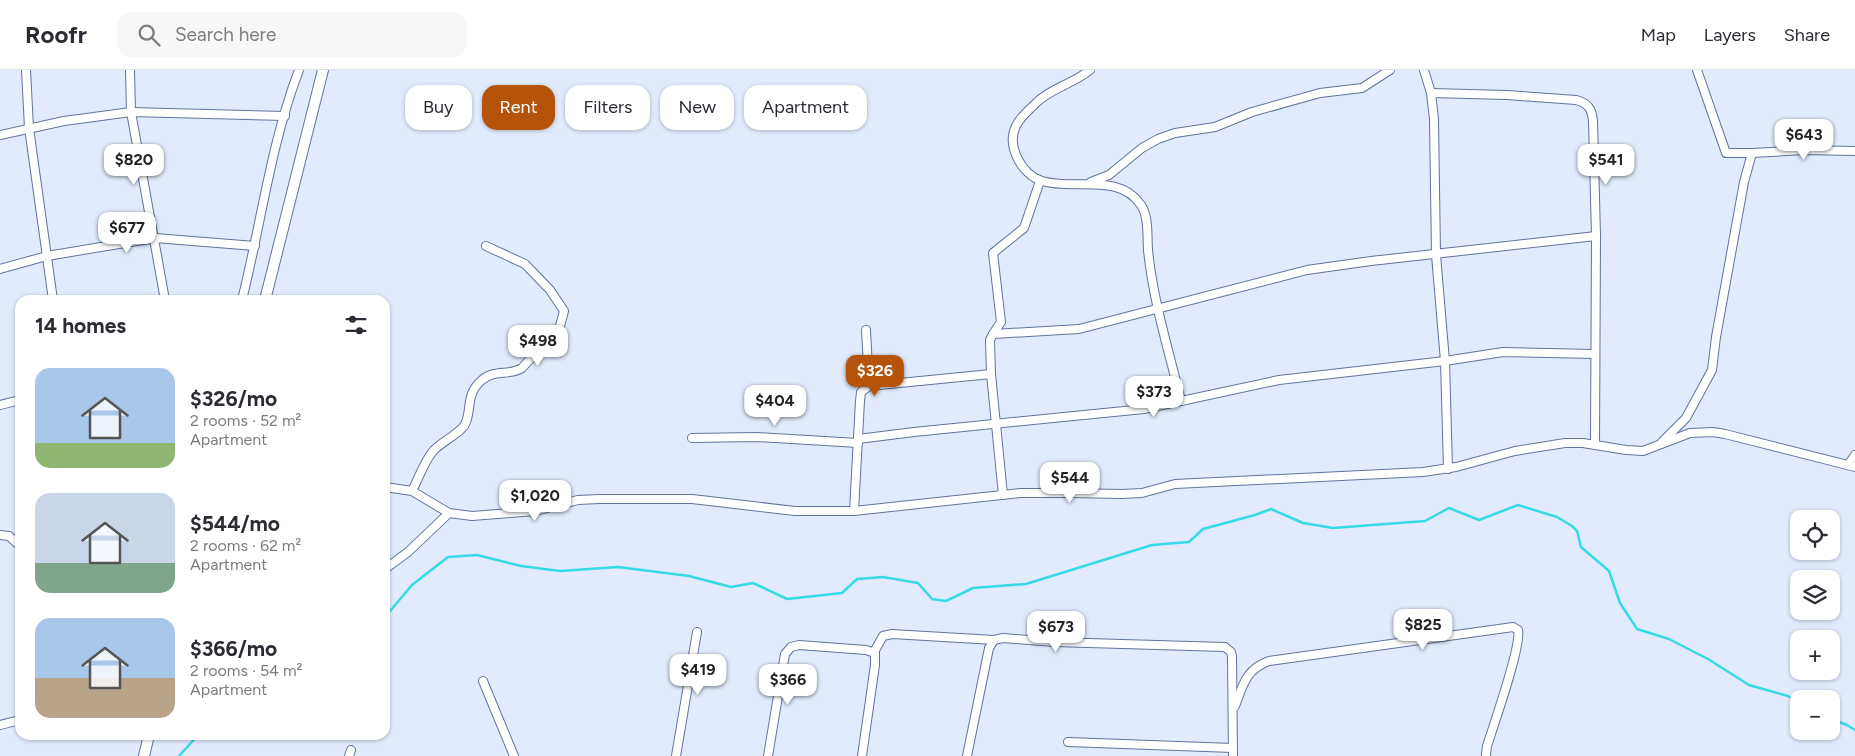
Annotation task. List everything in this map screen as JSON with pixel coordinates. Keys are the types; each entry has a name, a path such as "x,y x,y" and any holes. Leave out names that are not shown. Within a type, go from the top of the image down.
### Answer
{"street":[{"path":"26,70 29,128 52,295"},
{"path":"130,70 131,112 164,295"},
{"path":"243,295 276,148 299,70"},
{"path":"266,295 324,70"},
{"path":"1090,70 1084,75 1055,88 1037,101 1016,125 1013,144 1015,154 1023,166 1040,181 1066,185 1105,185 1121,189 1135,198 1142,206 1154,290 1181,401"},
{"path":"1082,185 1109,176 1142,148 1158,139 1175,133 1215,127 1252,112 1320,92 1362,88 1390,70"},
{"path":"1424,70 1431,92 1434,119 1436,255 1444,361 1448,469"},
{"path":"1697,70 1726,153 1804,150 1855,151"},
{"path":"1431,92 1576,100 1589,106 1593,121 1596,236 1595,445"},
{"path":"0,135 29,128 131,112 285,116"},
{"path":"1660,444 1686,418 1698,399 1712,370 1716,337 1741,199 1752,153"},
{"path":"1003,495 991,374 990,340 1001,322 992,253 1024,228 1040,181"},
{"path":"994,334 1079,329 1307,270 1596,236"},
{"path":"0,269 46,256 155,238 255,246"},
{"path":"412,491 432,452 464,425 469,400 475,387 491,374 517,371 522,368 552,336 563,320 564,311 550,290 525,264 486,246"},
{"path":"866,330 869,386"},
{"path":"692,438 756,437 858,442 914,432 1144,409 1257,384 1303,376 1444,361 1503,352 1595,354"},
{"path":"854,511 862,392 869,386 991,374"},
{"path":"0,405 15,401"},
{"path":"390,488 412,491 449,512 472,516 536,511 578,500 599,499 692,499 795,511 854,511 1003,495 1038,493 1122,494 1155,490 1175,484 1422,472 1448,469 1515,451 1564,444 1643,450 1682,435 1713,432 1852,466 1855,455"},
{"path":"390,566 408,552 449,512"},
{"path":"0,535 9,536 15,541"},
{"path":"1233,710 1248,675 1259,665 1269,661 1513,627 1518,630 1518,640 1486,755"},
{"path":"676,756 697,632"},
{"path":"862,756 876,665 874,652 882,636 892,634 1181,647 1222,646 1228,649 1232,656 1234,752 1068,742"},
{"path":"968,756 988,648 994,640"},
{"path":"768,756 787,650 799,645 874,652"},
{"path":"483,681 514,756"},
{"path":"0,725 15,721"},
{"path":"144,756 148,740"}],"waterway":[{"path":"390,611 412,585 448,557 477,555 521,566 560,571 618,567 689,576 731,587 753,583 787,599 842,593 857,579 883,577 918,583 932,599 946,601 973,588 1026,584 1152,545 1189,542 1203,529 1271,509 1303,523 1333,528 1425,521 1449,508 1479,520 1518,505 1557,517 1577,531 1581,547 1609,571 1620,603 1637,629 1669,639 1708,659 1749,685 1790,697"},
{"path":"1840,722 1855,730"},
{"path":"179,756 193,740"}]}
